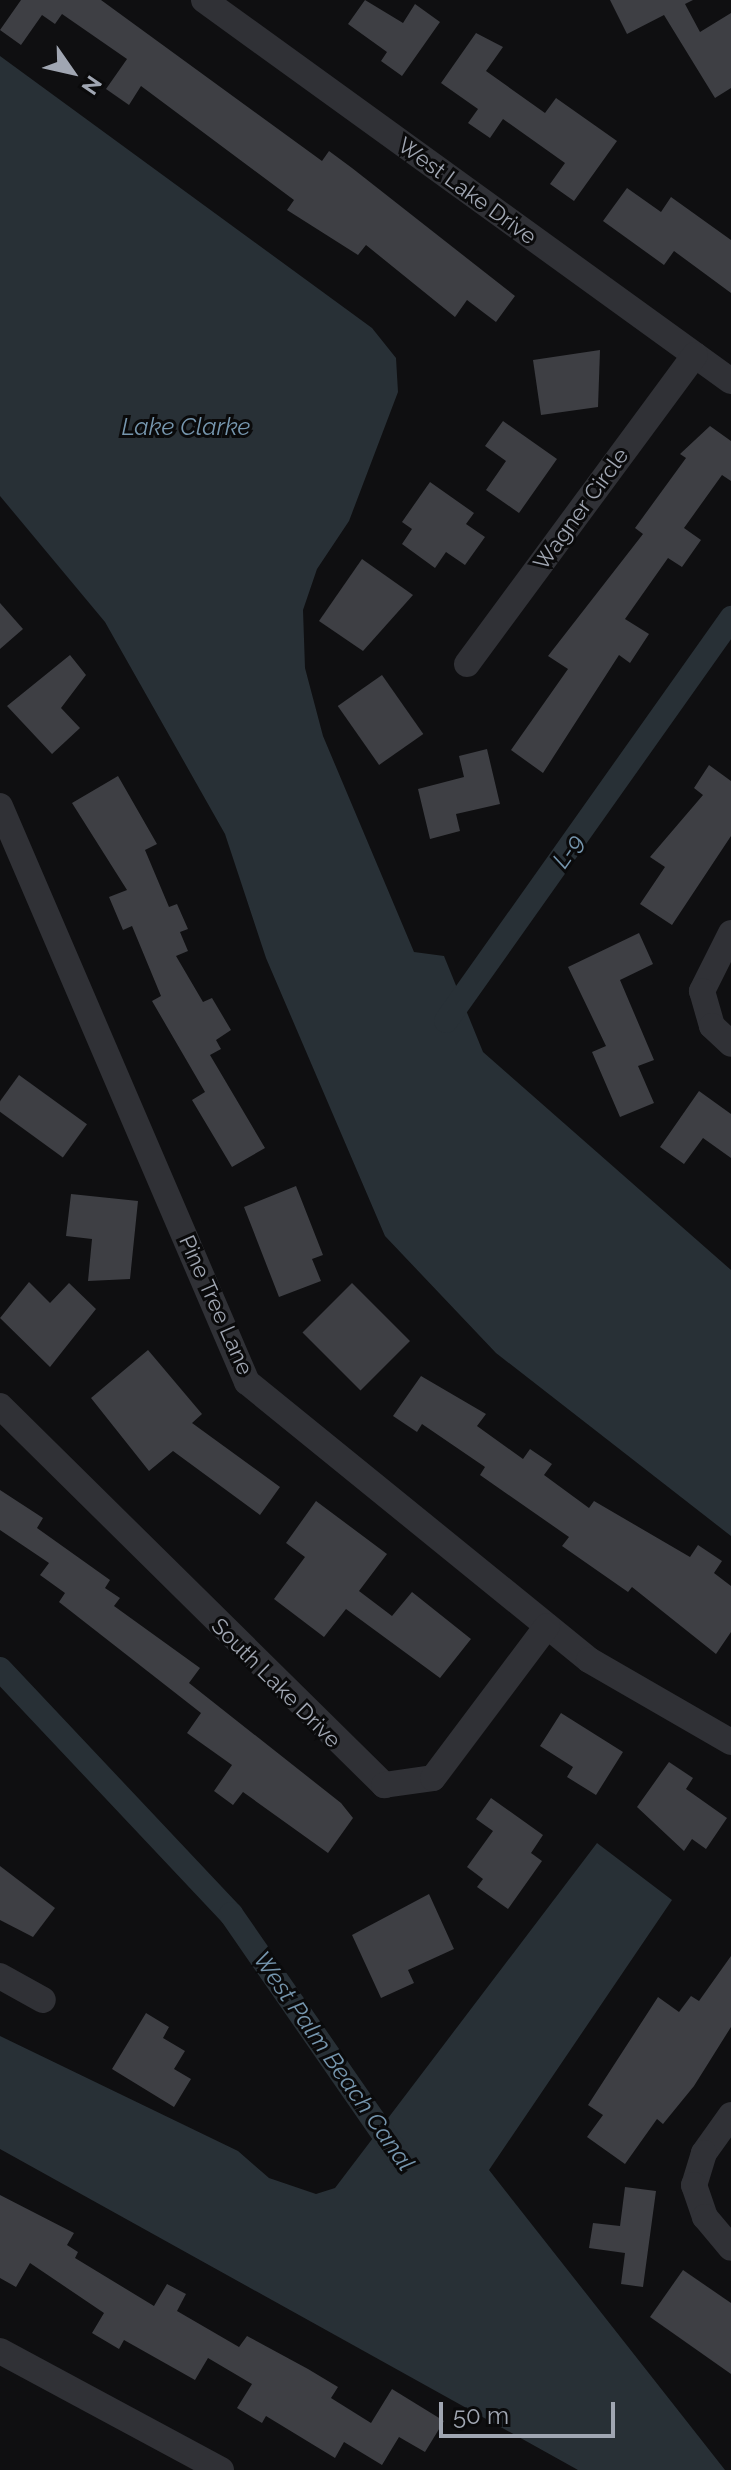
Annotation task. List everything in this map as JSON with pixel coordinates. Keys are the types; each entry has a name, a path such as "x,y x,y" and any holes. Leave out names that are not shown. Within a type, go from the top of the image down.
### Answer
{"street":[{"name":"West Lake Drive","path":"204,0 731,381"},
{"name":"Wagner Circle","path":"467,664 695,355"},
{"name":"Pine Tree Lane","path":"0,806 247,1382 589,1660 731,1742"},
{"path":"731,933 702,991 712,1026 731,1044"},
{"name":"South Lake Drive","path":"0,1406 384,1785 418,1786 440,1772 547,1626"},
{"path":"0,1976 43,2000"},
{"path":"731,2115 704,2153 694,2185 705,2217 731,2248"},
{"path":"0,2351 221,2470"}],"water":[{"name":"Lake Clarke","path":"0,56 372,328 396,358 398,392 349,521 317,569 303,610 305,668 323,736 414,952 444,956 483,1052 731,1270 731,1536 496,1353 385,1236 266,958 225,834 105,622 0,496"},
{"path":"597,1843 672,1900 489,2170 725,2470 578,2470 0,2149 0,2036 238,2151 269,2178 316,2194 335,2188"}],"building":[{"path":"21,0 101,0 322,161 329,151 515,296 496,322 467,300 455,317 366,245 358,255 287,210 294,200 141,86 129,105 106,89 127,59 62,14 55,24 42,15 21,45 0,30"},
{"path":"365,0 403,23 415,4 440,22 402,76 381,61 387,52 348,24"},
{"path":"610,0 693,0 685,4 700,32 731,13 731,88 715,98 664,15 627,34"},
{"path":"476,33 503,47 486,71 545,113 556,98 617,141 574,201 550,184 565,163 503,119 490,138 468,123 478,109 441,83"},
{"path":"627,188 661,212 671,197 731,240 731,293 674,251 664,265 603,221"},
{"path":"600,350 598,407 541,415 533,360"},
{"path":"503,421 557,459 519,513 486,490 506,461 485,446"},
{"path":"710,426 731,441 731,481 722,475 684,528 701,540 682,567 668,558 625,619 649,634 630,663 619,655 543,773 511,750 568,669 548,656 643,534 635,528 686,458 680,454"},
{"path":"430,482 474,513 466,524 485,537 465,565 446,552 435,568 402,544 412,529 402,522"},
{"path":"362,559 413,595 363,651 319,621"},
{"path":"0,603 23,629 0,649"},
{"path":"70,655 86,675 61,708 80,728 52,754 7,706"},
{"path":"382,675 423,734 379,765 338,706"},
{"path":"487,749 500,804 456,814 460,831 430,839 418,789 464,777 459,756"},
{"path":"709,765 731,781 731,836 672,925 640,904 665,867 650,857 703,795 694,788"},
{"path":"118,776 157,844 145,850 169,907 177,904 188,929 180,932 188,951 176,956 203,1002 212,998 231,1030 216,1040 221,1049 210,1055 265,1148 232,1167 192,1100 205,1092 152,1001 161,996 132,926 123,930 109,897 127,890 72,803"},
{"path":"639,933 653,964 620,980 654,1060 638,1066 654,1103 620,1117 592,1052 606,1046 568,967"},
{"path":"19,1075 87,1124 63,1158 0,1112 0,1101"},
{"path":"699,1091 731,1114 731,1158 703,1138 684,1164 660,1147"},
{"path":"296,1186 323,1255 312,1259 321,1281 279,1297 244,1207"},
{"path":"71,1194 138,1201 130,1279 88,1281 92,1239 66,1236"},
{"path":"29,1282 50,1303 69,1283 96,1309 50,1367 0,1318"},
{"path":"352,1283 410,1341 360,1390 303,1332"},
{"path":"148,1350 202,1414 192,1423 280,1487 260,1515 173,1451 149,1471 91,1398"},
{"path":"421,1376 486,1414 477,1426 523,1459 530,1449 552,1464 544,1475 589,1508 594,1501 690,1557 698,1545 722,1561 714,1573 731,1586 731,1632 716,1654 632,1587 628,1592 562,1546 569,1537 480,1475 485,1467 422,1424 417,1432 393,1416"},
{"path":"0,1490 43,1518 37,1528 110,1580 105,1588 120,1598 114,1606 200,1668 189,1683 341,1803 353,1818 328,1853 243,1792 233,1805 214,1791 232,1765 187,1733 201,1713 59,1602 65,1593 40,1575 49,1563 0,1530"},
{"path":"316,1501 387,1554 359,1591 392,1616 412,1592 471,1639 440,1678 346,1609 324,1637 274,1599 305,1557 286,1543"},
{"path":"561,1713 623,1752 596,1795 567,1777 573,1767 540,1746"},
{"path":"669,1762 693,1778 686,1789 727,1818 706,1849 692,1839 684,1851 637,1807"},
{"path":"491,1798 543,1835 531,1853 542,1861 508,1909 477,1887 483,1879 467,1867 493,1831 476,1819"},
{"path":"0,1866 55,1908 33,1937 0,1920"},
{"path":"429,1894 454,1949 408,1970 414,1983 381,1998 352,1935"},
{"path":"731,1956 731,2027 694,2086 663,2124 657,2119 625,2164 587,2137 603,2115 588,2105 658,1997 679,2012 691,1996 699,2001"},
{"path":"146,2013 169,2027 163,2038 185,2051 174,2069 191,2079 174,2107 112,2069"},
{"path":"625,2187 656,2191 643,2287 621,2284 625,2253 589,2248 593,2223 620,2226"},
{"path":"0,2195 74,2233 67,2245 78,2252 75,2258 154,2306 167,2284 186,2294 177,2311 239,2347 247,2336 308,2369 338,2387 331,2398 371,2423 392,2389 444,2421 425,2452 399,2437 382,2465 344,2442 335,2458 266,2416 262,2423 237,2408 252,2384 208,2358 195,2380 124,2340 119,2349 92,2333 104,2313 30,2263 16,2287 0,2278"},
{"path":"683,2270 731,2303 731,2374 650,2317"}],"waterway":[{"name":"L-9","path":"446,1021 731,618"},
{"name":"West Palm Beach Canal","path":"0,1669 231,1914 398,2155"}]}
